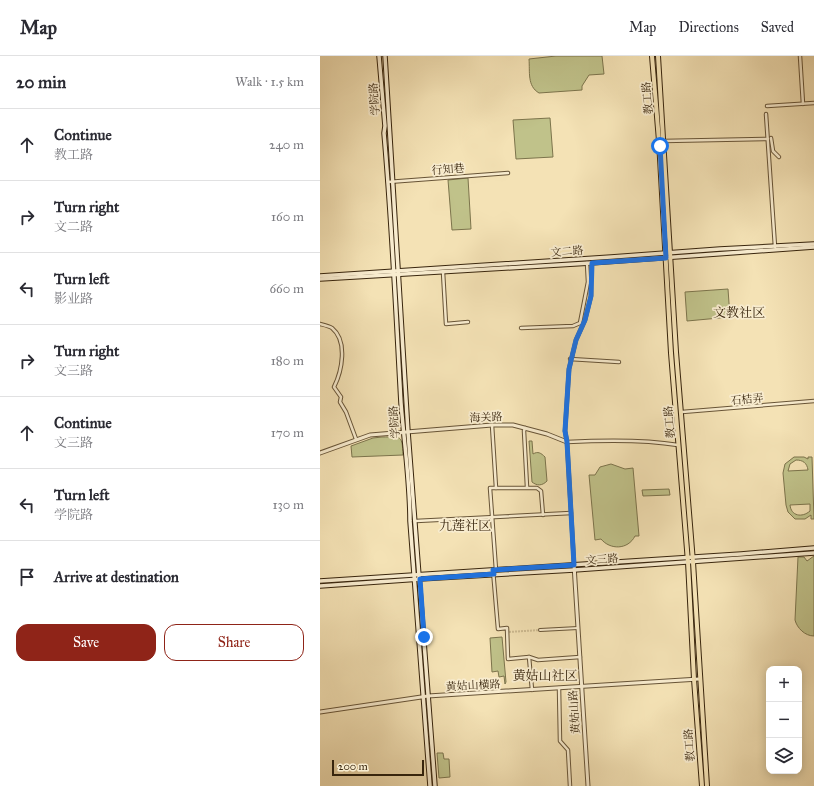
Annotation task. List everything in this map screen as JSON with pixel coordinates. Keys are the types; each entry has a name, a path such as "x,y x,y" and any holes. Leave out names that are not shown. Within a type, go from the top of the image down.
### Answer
{"main road":[{"name":"学院路","path":"380,56 385,126 384,133 390,181"},
{"name":"学院路","path":"385,56 390,181 408,432 416,520 417,574 415,580 422,697 430,786"},
{"name":"教工路","path":"652,56 659,141 671,353 690,560 707,786"},
{"name":"教工路","path":"658,56 676,352 682,412 690,560 694,679 702,786"},
{"name":"文二路","path":"396,273 442,272 590,263 666,256 670,252 814,246"},
{"name":"文二路","path":"320,277 666,256 671,258 775,248"},
{"name":"学院路","path":"396,273 403,433 410,503 410,521 417,574 420,579 435,786"},
{"name":"文三路","path":"320,586 574,570 814,548"},
{"name":"文三路","path":"320,581 574,565 814,553"}],"street":[{"path":"800,56 804,104"},
{"path":"767,106 814,103"},
{"path":"766,114 769,138 775,248"},
{"path":"664,141 769,138"},
{"path":"769,138 773,151 778,157"},
{"name":"行知巷","path":"390,181 508,172"},
{"path":"521,328 573,326 580,323 590,263"},
{"path":"574,565 572,513 565,431 570,359 576,340 585,320 591,296 590,263"},
{"path":"442,272 446,324 468,322"},
{"path":"320,324 332,329 342,345 338,379 334,387 342,397 340,402 346,412 356,439"},
{"path":"570,359 619,362"},
{"name":"石桔弄","path":"682,412 814,401"},
{"path":"492,425 496,489"},
{"name":"海关路","path":"320,453 370,435 492,425 513,425 547,434 567,442"},
{"path":"525,428 527,487"},
{"path":"567,442 634,440 680,445"},
{"path":"543,515 541,491 537,488 490,488 498,629 507,628 508,658 530,657 538,660 580,657"},
{"path":"416,520 572,513"},
{"name":"黄姑山路","path":"574,565 588,786"},
{"path":"540,630 578,628"},
{"path":"530,657 532,690"},
{"name":"黄姑山横路","path":"320,712 428,696 699,679"},
{"path":"559,688 560,741 568,750 570,786"}],"green space":[{"path":"556,56 602,56 604,74 589,75 582,86 582,90 539,93 535,90 531,83 529,74 529,59"},
{"path":"550,118 553,157 516,159 513,120"},
{"path":"468,178 471,229 452,230 448,180"},
{"path":"728,289 730,317 687,321 685,292"},
{"path":"373,438 400,438 403,455 352,457 351,446"},
{"path":"529,441 532,441 533,454 539,453 545,457 547,481 541,485 532,482"},
{"path":"794,457 804,457 808,459 808,457 812,457 814,519 811,519 811,515 805,519 795,519 788,512 783,473 785,464","holes":["796,460 804,462 807,465 808,470 788,471 790,464","810,504 810,511 804,515 797,515 792,512 790,505"]},
{"path":"611,464 625,469 633,468 639,536 635,536 628,544 619,547 609,545 601,539 595,540 589,475 595,475 600,467"},
{"path":"669,489 670,495 643,496 642,490"},
{"path":"814,556 814,636 811,636 802,631 795,620 798,557 804,557 807,561"},
{"path":"502,637 505,684 504,676 499,677 498,671 492,672 490,638"},
{"path":"437,753 443,753 444,759 449,759 450,777 439,778"}],"tunnel":[{"path":"509,632 540,630"}],"district":[{"name":"文教社区","path":"739,312"},
{"name":"九莲社区","path":"465,525"},
{"name":"黄姑山社区","path":"545,675"}],"route":[{"path":"424,637 420,579 494,574 493,570 574,565 572,513 565,431 570,359 576,340 585,320 591,296 592,263 666,258 660,146"}]}
